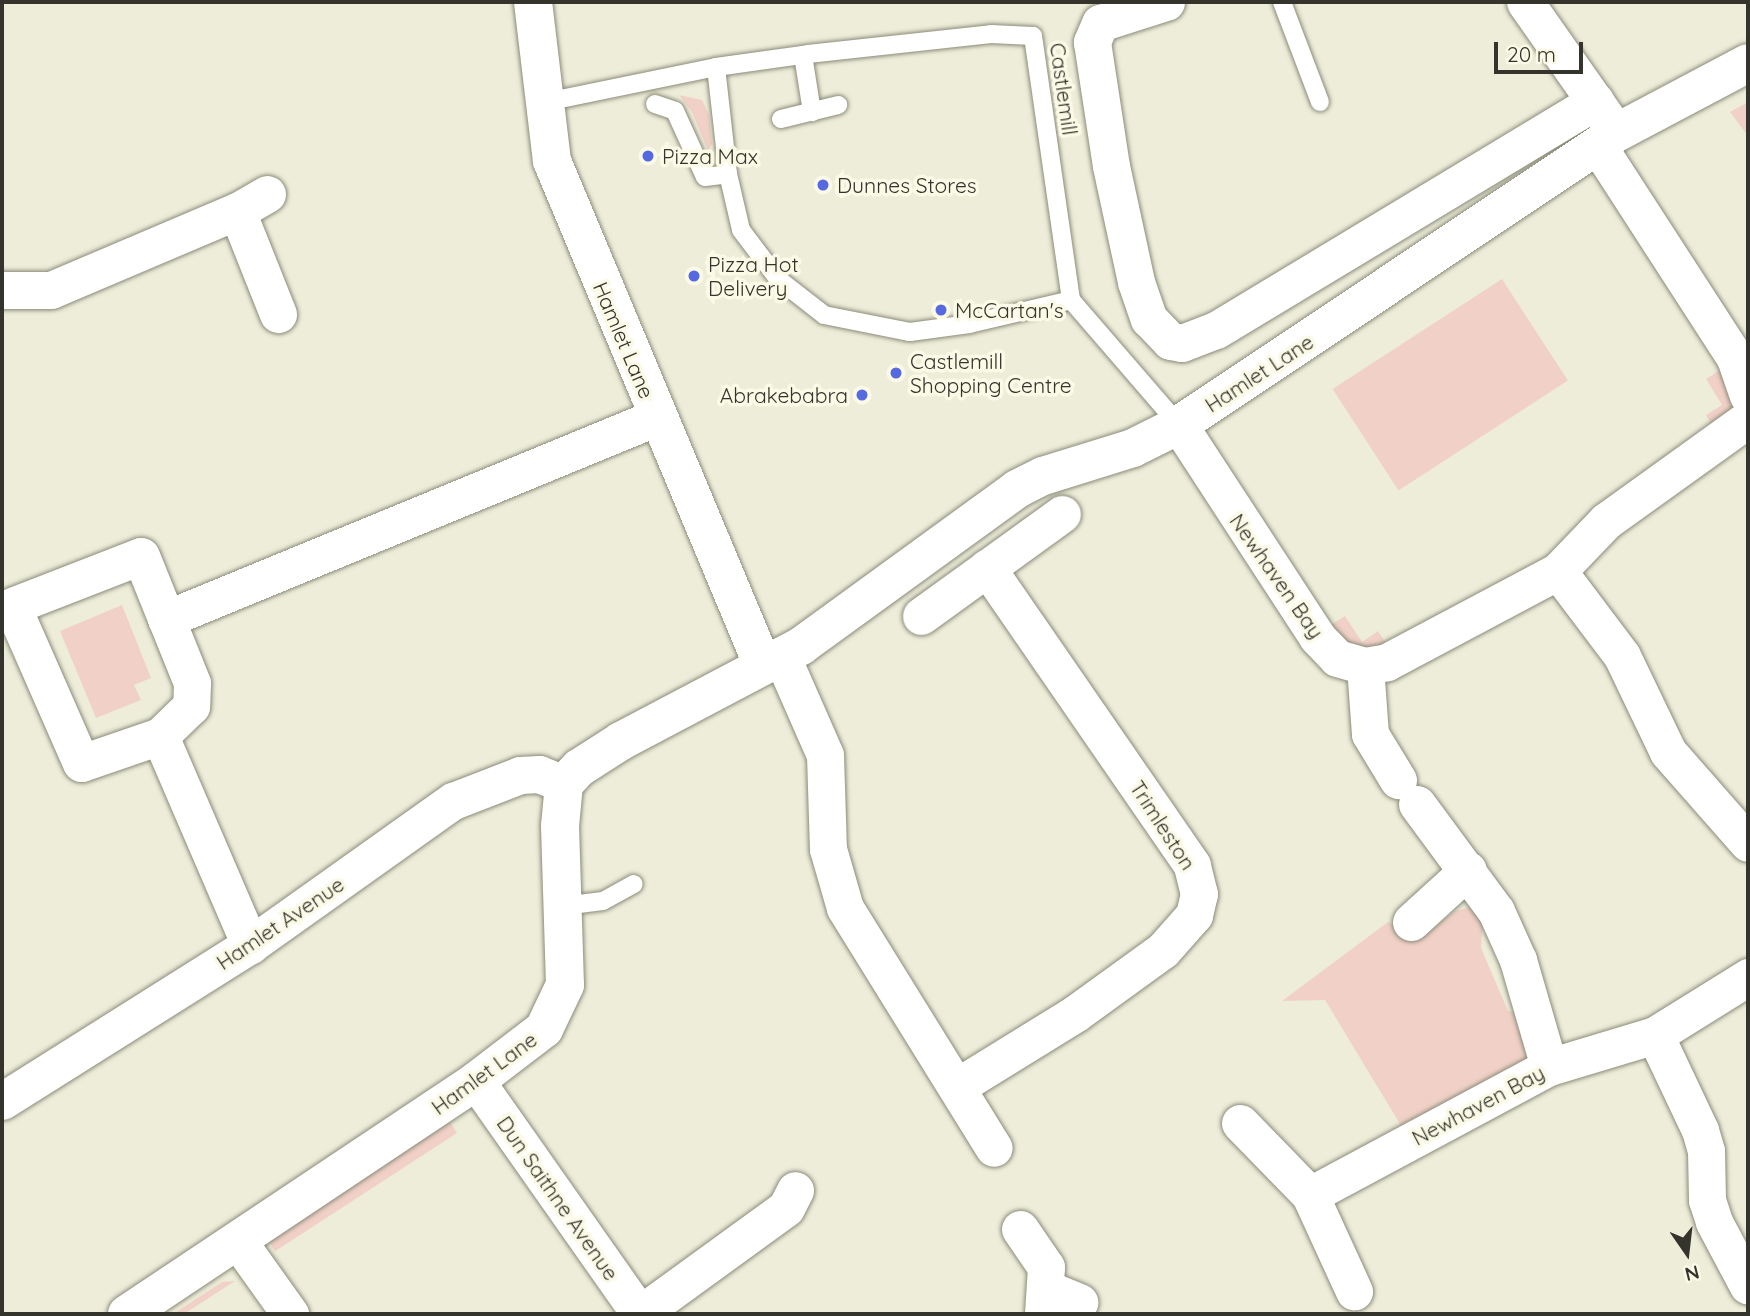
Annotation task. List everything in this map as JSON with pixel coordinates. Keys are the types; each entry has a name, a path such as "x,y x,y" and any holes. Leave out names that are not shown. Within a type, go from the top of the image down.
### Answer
{"street":[{"name":"Hamlet Lane","path":"533,2 541,103 551,161 569,212 657,417 773,662"},
{"path":"1166,2 1091,12 1095,70 1136,282 1149,319 1170,341 1182,343 1216,330 1595,101"},
{"path":"1525,2 1595,101 1607,139 1735,358 1748,395"},
{"name":"Hamlet Lane","path":"127,1314 476,1081 544,1029 556,1009 565,985 560,826 564,784 579,768 621,741 773,662 1017,489 1043,476 1133,448 1179,425 1607,139 1748,63"},
{"path":"2,290 51,290 252,202 278,314"},
{"path":"166,619 657,417"},
{"path":"1549,1067 1518,960 1496,911 1408,792 1370,734 1365,666 1387,662 1559,571 1606,521 1748,419"},
{"name":"Newhaven Bay","path":"1179,425 1317,637 1338,658 1365,666"},
{"path":"921,616 1062,514"},
{"path":"141,556 166,619 192,683 191,706 160,736 82,763 7,594 141,556"},
{"name":"Trimleston","path":"958,1086 1076,1013 1163,950 1194,915 1199,894 1192,865 987,568"},
{"path":"1559,571 1622,656 1668,752 1748,844"},
{"path":"773,662 825,755 828,849 845,908 958,1086 994,1148"},
{"path":"160,736 250,945"},
{"name":"Hamlet Avenue","path":"2,1101 250,945 453,800 520,775 539,774 564,784"},
{"path":"1410,922 1468,870"},
{"name":"Newhaven Bay","path":"1310,1195 1549,1067 1655,1035 1748,977"},
{"path":"1655,1035 1700,1130 1706,1151 1707,1200 1714,1222 1748,1286"},
{"name":"Dun Saithne Avenue","path":"476,1081 640,1314"},
{"path":"1240,1123 1310,1195 1354,1291"},
{"path":"640,1314 786,1208 795,1190"},
{"path":"1020,1229 1046,1267 1056,1302"},
{"path":"238,1241 290,1314"}],"lane":[{"path":"1282,2 1320,102"},
{"name":"Castlemill","path":"541,103 716,67 803,55 991,34 1033,36 1071,300"},
{"path":"803,55 812,112"},
{"path":"716,67 728,174 741,230 778,279 824,315 910,332 970,324 1071,300 1179,425"},
{"path":"655,104 675,111 705,177 728,174"},
{"path":"781,119 838,105"},
{"path":"563,905 603,901 634,884"}],"shaded area":[{"path":"679,95 702,100 709,115 712,144 708,151 692,112"},
{"path":"1748,102 1748,136 1730,112"},
{"path":"1502,279 1568,380 1398,490 1333,389"},
{"path":"1725,367 1738,405 1718,436 1706,415 1722,405 1706,379"},
{"path":"122,605 151,678 134,685 141,700 96,718 60,631"},
{"path":"1345,616 1362,642 1378,631 1391,651 1355,656 1326,628"},
{"path":"1472,907 1483,920 1481,948 1508,1011 1520,1014 1532,1050 1526,1068 1406,1134 1325,1000 1282,1001 1388,922 1419,939 1455,911"},
{"path":"450,1122 457,1133 275,1251 268,1240"},
{"path":"235,1281 184,1314 173,1314 222,1282"}],"place":[{"name":"Pizza Max","path":"648,156"},
{"name":"Dunnes Stores","path":"823,185"},
{"name":"Pizza Hot Delivery","path":"694,276"},
{"name":"McCartan's","path":"941,310"},
{"name":"Castlemill Shopping Centre","path":"896,373"},
{"name":"Abrakebabra","path":"862,395"}]}
